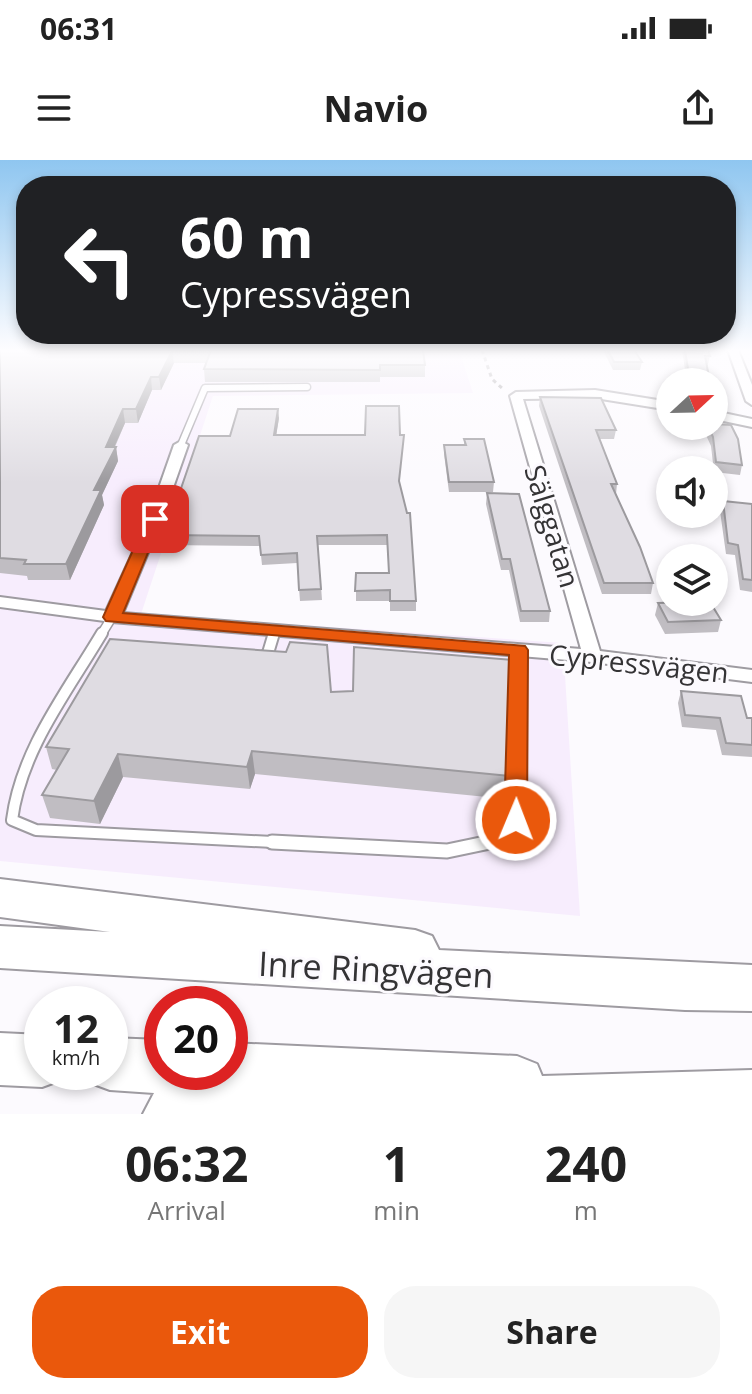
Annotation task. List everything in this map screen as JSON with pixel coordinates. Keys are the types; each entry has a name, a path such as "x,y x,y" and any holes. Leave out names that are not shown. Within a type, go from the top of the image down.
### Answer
{"highway":[{"path":"0,898 685,987"},
{"name":"Inre Ringvägen","path":"0,947 685,987 752,988"},
{"path":"0,1059 24,1060"},
{"path":"248,1071 752,1095"},
{"path":"172,1114 752,1095"}],"street":[{"path":"516,396 574,395"},
{"path":"598,395 656,404"},
{"name":"Sälggatan","path":"516,396 592,656"},
{"path":"728,418 752,423"},
{"path":"112,617 155,519 181,445"},
{"name":"Cypressvägen","path":"0,602 112,617 592,656 752,676"}],"lane":[{"path":"181,445 202,395"},
{"path":"112,617 26,763 12,800 12,820 36,830 447,851 477,849 499,838 516,820 519,650"},
{"path":"251,663 268,653 275,631"},
{"path":"92,651 108,653"}],"shaded area":[{"path":"0,395 341,395 213,396 141,614 563,643 580,916 0,861"}],"building":[{"path":"0,395 143,395 136,409 123,409 106,447 116,447 94,490 101,490 66,564 24,564 26,560 0,558"},
{"path":"540,397 601,398 616,430 596,430 617,484 611,484 653,583 604,583"},
{"path":"366,406 399,406 400,435 404,435 399,481 407,513 410,513 416,601 390,601 390,590 355,591 356,573 389,573 387,535 317,536 321,589 299,590 297,553 261,555 259,536 165,535 199,436 230,436 238,409 278,409 274,435 365,435"},
{"path":"728,425 731,425 738,439 742,465 728,463 728,456 715,456 713,440 728,440"},
{"path":"464,439 484,439 494,482 449,482 444,445 466,445"},
{"path":"487,493 519,494 550,611 521,611 510,559 502,559"},
{"path":"728,502 752,504 752,580 743,579 738,545 728,543"},
{"path":"665,616 719,616 721,620 668,622"},
{"path":"110,639 286,652 290,642 327,645 331,692 353,691 354,647 513,660 510,776 252,751 247,767 118,754 94,801 42,795 69,749 46,747"},
{"path":"681,691 741,696 747,718 752,718 752,745 726,743 720,718 685,715"}],"route":[{"path":"155,519 112,617 519,650 516,820"}]}
